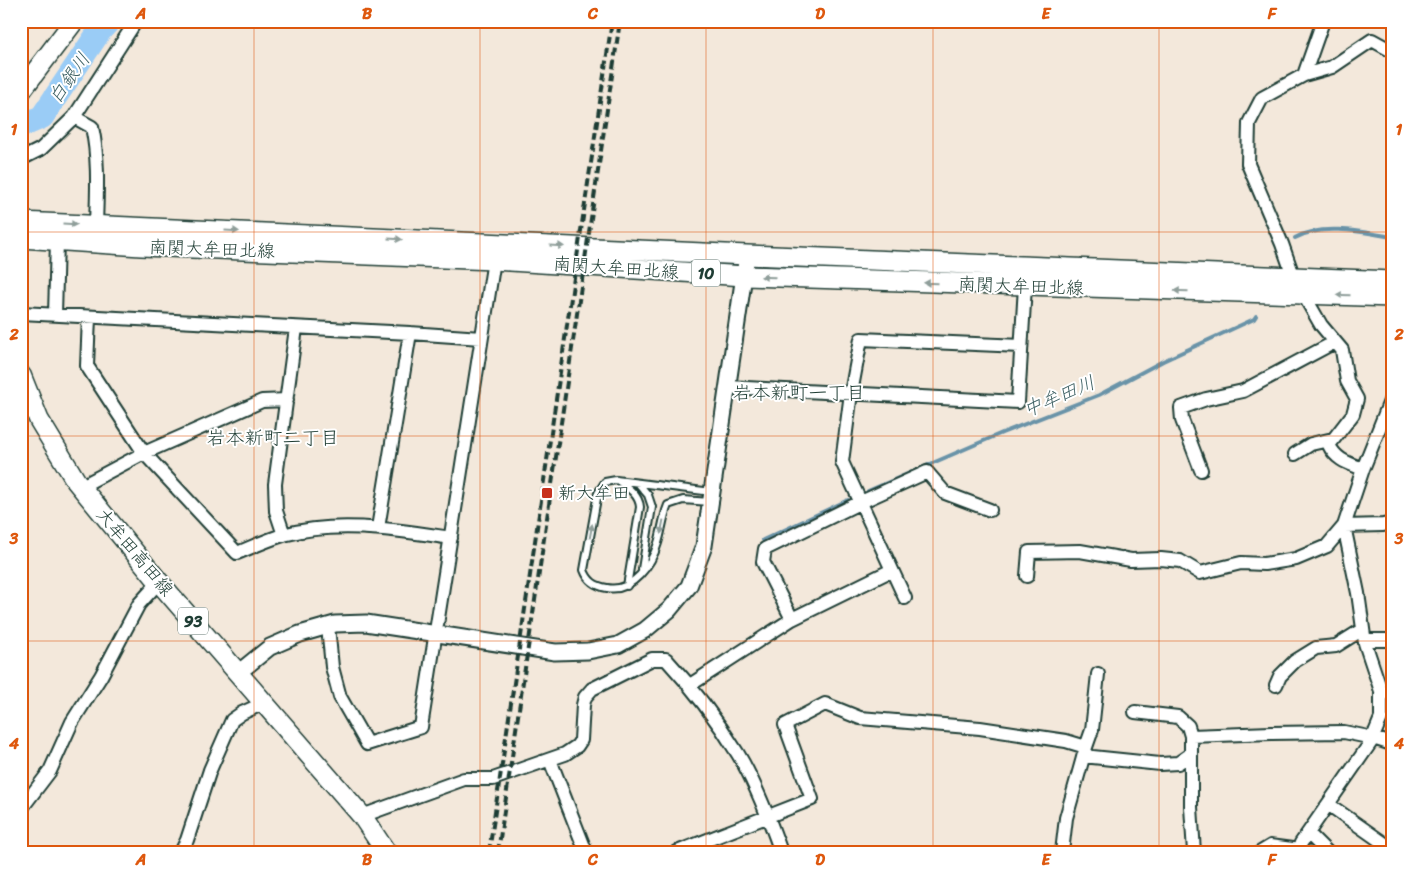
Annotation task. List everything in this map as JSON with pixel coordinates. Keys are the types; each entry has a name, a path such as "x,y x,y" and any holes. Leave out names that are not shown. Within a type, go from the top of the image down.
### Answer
{"main road":[{"path":"21,91 74,21"},
{"name":"南関大牟田北線","path":"21,222 747,255 1392,281"},
{"name":"南関大牟田北線","path":"21,238 141,246 494,260 745,276 1392,297"},
{"name":"大牟田高田線","path":"21,375 39,420 80,487 159,582 362,816 386,852"}],"street":[{"path":"21,159 40,149 74,117 136,21"},
{"path":"1304,75 1323,21"},
{"path":"1363,468 1343,462 1333,454 1329,445 1353,414 1356,399 1347,381 1342,350 1322,325 1294,278 1282,244 1248,164 1249,123 1262,98 1304,75 1332,67 1372,40 1392,51"},
{"path":"74,117 92,127 95,140 98,174 96,225"},
{"path":"55,315 58,240"},
{"path":"238,673 270,647 300,634 335,624 366,623 555,652 588,651 618,645 644,630 669,610 689,586 704,546 747,255"},
{"path":"328,626 332,667 340,697 367,744 421,727 494,260"},
{"path":"728,387 1018,402 1025,286"},
{"path":"21,313 481,338"},
{"path":"89,317 87,366 144,453 237,553 284,535 331,527 378,528 451,538"},
{"path":"284,535 276,511 275,484 296,328"},
{"path":"378,528 410,333"},
{"path":"905,598 842,462 851,393 861,339 1021,346"},
{"path":"1201,470 1182,420 1181,408 1243,391 1335,342"},
{"path":"1027,576 1030,552 1080,552 1131,560 1161,559 1180,561 1200,573 1242,564 1264,564 1296,559 1327,546 1344,526 1363,468 1392,396"},
{"path":"80,487 144,453 262,401 287,400"},
{"path":"1295,454 1311,444 1333,439"},
{"path":"792,618 763,562 765,549 927,472 945,493 990,510"},
{"path":"1344,526 1392,523"},
{"path":"1299,849 1373,738 1386,701 1381,691 1364,634 1358,593 1344,526"},
{"path":"690,685 792,618 892,570"},
{"path":"21,809 50,771 72,722 101,676 139,604 159,582"},
{"path":"1276,685 1280,676 1295,661 1316,648 1336,646 1364,634 1392,640"},
{"path":"362,816 464,780 493,779 565,754 577,746 581,740 583,705 585,697 592,689 652,659 666,659 690,685 738,755 768,816 781,852"},
{"path":"1062,852 1066,818 1092,730 1098,674"},
{"path":"181,852 188,840 210,770 232,720 264,703"},
{"path":"677,852 812,799 785,724 825,704 860,718 980,728 1066,741 1084,752 1160,764 1178,763 1191,754"},
{"path":"1135,712 1178,717 1188,726 1192,736 1191,807 1194,852"},
{"path":"1192,736 1271,732 1344,732 1392,744"},
{"path":"550,760 586,852"},
{"path":"1328,804 1392,849"},
{"path":"1308,833 1327,852"}],"lane":[{"path":"616,480 638,483 712,497 683,500 668,505 658,544 646,566 627,586 608,588 595,584 587,578 584,570 598,492 605,482 616,480"},
{"path":"616,480 631,490 639,500 640,507 627,586"},
{"path":"638,483 648,495 652,507 642,571"},
{"path":"1255,852 1270,843 1299,849"}],"waterway":[{"name":"白銀川","path":"21,126 42,117 99,32 109,21"},
{"name":"中牟田川","path":"1295,238 1306,233 1330,230 1356,231 1392,237"},
{"name":"中牟田川","path":"868,491 1002,433 1099,395 1163,361 1254,319 1256,316"},
{"name":"中牟田川","path":"763,540 848,500"}],"railway":[{"path":"489,852 612,21"},
{"path":"498,852 620,21"}],"place":[{"name":"新大牟田","path":"547,493"}],"district":[{"name":"岩本新町一丁目","path":"799,392"},
{"name":"岩本新町二丁目","path":"273,437"}]}
